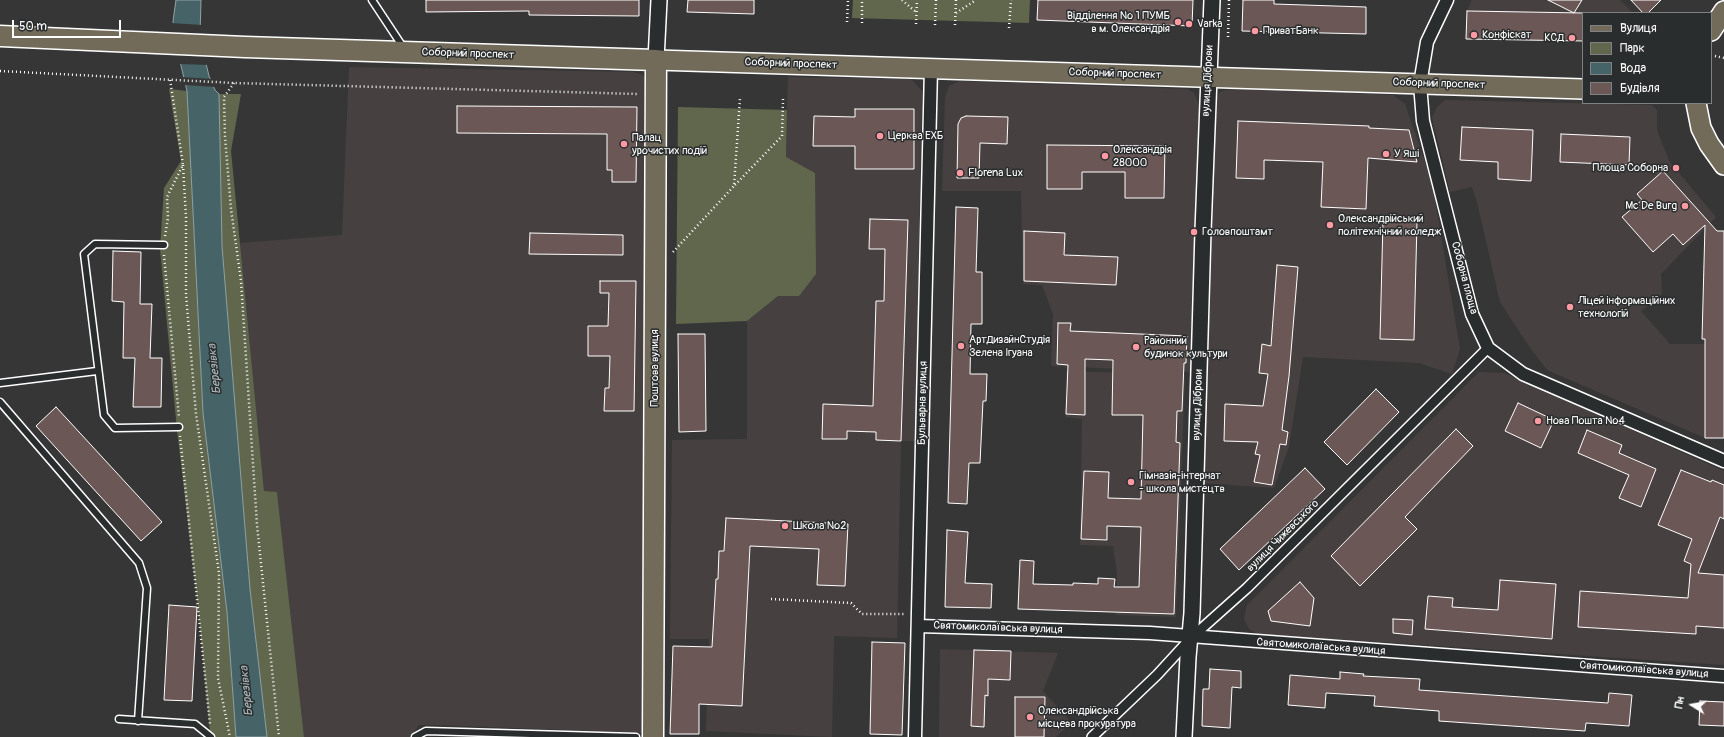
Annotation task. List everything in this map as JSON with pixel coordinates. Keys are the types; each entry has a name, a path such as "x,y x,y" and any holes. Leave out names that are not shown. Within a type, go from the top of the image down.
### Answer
{"highway":[{"name":"Соборний проспект","path":"0,36 245,47 656,60"},
{"name":"Поштова вулиця","path":"653,737 656,60"}],"main road":[{"path":"1712,29 1724,11"},
{"name":"Соборний проспект","path":"656,60 1582,89"},
{"path":"1696,104 1701,128 1709,144 1724,165"}],"street":[{"name":"Поштова вулиця","path":"656,60 659,0"},
{"name":"вулиця Діброви","path":"1184,737 1188,657 1191,638 1212,0"},
{"name":"Соборна площа","path":"1447,0 1427,42 1420,84 1423,121 1472,314 1488,348 1523,374 1724,461"},
{"name":"Бульварна вулиця","path":"915,737 931,68"},
{"name":"вулиця Чижевського","path":"1092,737 1157,675 1191,638 1247,588 1488,348"},
{"name":"Святомиколаївська вулиця","path":"918,626 1150,633 1191,638 1724,676"}],"lane":[{"path":"372,0 406,52"},
{"path":"164,245 95,244 84,254 97,371 104,415 115,428 180,427"},
{"path":"0,383 97,371"},
{"path":"0,402 139,563 147,588 138,720"},
{"path":"119,720 196,724 210,737"},
{"path":"414,737 426,731 636,737"}],"path":[{"path":"847,22 848,0"},
{"path":"862,0 862,22"},
{"path":"902,0 917,12"},
{"path":"916,24 917,0"},
{"path":"935,25 936,0"},
{"path":"955,26 956,0"},
{"path":"955,14 976,0"},
{"path":"1010,28 1011,0"},
{"path":"1228,37 1229,0"},
{"path":"1715,56 1724,58"},
{"path":"0,70 227,83 638,94"},
{"path":"170,79 183,165 186,218 186,295 196,414 219,573 218,678 230,737"},
{"path":"234,83 224,97 226,137 231,209 241,281 257,525 279,737"},
{"path":"734,186 740,98"},
{"path":"671,254 782,136 783,99"},
{"path":"183,165 167,196 168,218 164,245 180,427 210,729"},
{"path":"771,599 851,603 862,614 907,614"}],"shaded area":[{"path":"1472,0 1620,0 1632,12 1582,12 1467,11"},
{"path":"349,67 633,72 643,75 649,85 647,733 419,725 410,737 304,737 277,492 264,492 240,243 342,235"},
{"path":"788,77 911,79 922,91 915,441 901,441 897,638 834,636 832,737 706,731 709,639 670,639 672,440 747,439 747,321 778,296 799,296 786,157"},
{"path":"960,81 1187,89 1193,92 1199,103 1199,114 1192,372 1051,366 1053,314 1042,285 1023,284 1021,191 942,191 945,97 949,86"},
{"path":"1234,88 1393,95 1405,104 1432,182 1460,349 1452,374 1419,363 1303,357 1289,447 1274,488 1203,483 1214,103 1220,92"},
{"path":"1445,100 1652,105 1657,110 1657,130 1669,161 1716,217 1661,274 1662,294 1641,311 1670,344 1724,344 1724,438 1705,438 1547,370 1528,345 1500,302 1477,202 1472,187 1450,192 1432,117 1437,107"},
{"name":"Гімназія-інтернат - школа мистецтв","path":"1066,371 1185,375 1176,617 1116,615 1117,574 1113,546 1080,545 1082,419 1065,417"},
{"path":"1479,372 1504,373 1724,471 1724,665 1258,634 1249,629 1244,618 1247,605"},
{"path":"940,649 1058,653 1043,691 1071,722 1056,737 939,737"}],"green space":[{"path":"853,0 1030,0 1029,23 852,18"},
{"path":"169,89 187,91 203,413 227,612 236,737 212,737 210,732 198,607 177,430 160,249 164,188 181,161"},
{"path":"219,94 241,94 231,151 264,491 277,492 304,737 267,737 250,589 222,246"},
{"path":"678,107 787,110 786,157 815,173 816,274 799,296 778,296 747,321 676,324"}],"water":[{"name":"Березівка","path":"176,0 201,0 200,34 203,51 209,76 215,90 219,94 222,246 250,589 267,737 236,737 227,612 203,413 187,91 174,36 173,21"}],"pier":[{"path":"171,23 202,25 209,65 178,64"},
{"path":"181,77 213,79 216,87 184,85"}],"building":[{"path":"426,0 639,0 639,16 529,15 529,11 426,12"},
{"path":"688,0 754,0 754,14 687,12"},
{"path":"1038,0 1193,0 1192,26 1037,20"},
{"path":"1243,0 1274,0 1274,4 1366,7 1366,34 1242,31"},
{"path":"1548,0 1582,0 1574,13"},
{"path":"1631,0 1661,0 1649,12 1642,12"},
{"path":"1467,11 1582,13 1582,41 1466,39"},
{"path":"457,106 637,107 636,182 612,182 612,170 607,170 607,134 457,133"},
{"path":"855,109 914,109 914,169 855,169 855,146 813,146 814,116 855,117"},
{"path":"966,116 1008,117 1007,144 980,143 979,178 957,178 958,124 961,118"},
{"path":"1238,121 1369,126 1369,128 1409,130 1417,162 1368,158 1366,209 1321,207 1323,162 1264,160 1264,179 1236,178"},
{"path":"1462,127 1533,130 1531,181 1498,179 1498,162 1460,160"},
{"path":"1561,134 1630,137 1629,165 1560,162"},
{"path":"1047,145 1165,146 1164,198 1125,198 1125,172 1082,172 1082,189 1047,189"},
{"path":"1663,171 1717,231 1724,231 1724,438 1705,438 1705,339 1702,339 1705,225 1683,245 1673,234 1653,252 1622,217 1642,200 1637,194"},
{"path":"956,207 978,208 976,272 982,272 982,324 971,324 970,374 987,374 986,401 983,401 980,463 969,463 967,504 948,503"},
{"path":"870,219 908,220 901,441 876,440 876,432 847,431 847,439 822,439 823,404 873,406 876,301 884,301 885,249 869,249"},
{"path":"1383,221 1417,222 1414,340 1380,339"},
{"path":"1024,231 1065,233 1064,255 1118,257 1116,285 1024,281"},
{"path":"530,233 623,235 623,255 529,254"},
{"path":"113,251 141,252 140,304 152,304 150,358 162,358 161,407 133,407 135,358 123,358 124,302 112,301"},
{"path":"1277,265 1298,267 1289,376 1282,430 1288,432 1286,445 1280,444 1272,485 1254,482 1260,455 1255,454 1258,442 1224,441 1225,404 1263,406 1268,374 1259,373 1262,344 1271,346"},
{"path":"600,281 636,281 634,411 604,411 605,388 609,388 610,356 588,356 588,326 608,326 609,293 600,293"},
{"name":"Гімназія-інтернат - школа мистецтв","path":"1058,323 1071,323 1070,331 1187,336 1182,411 1177,411 1176,442 1180,443 1174,614 1018,609 1020,560 1034,561 1033,584 1098,584 1098,578 1115,579 1114,587 1139,587 1141,527 1107,526 1107,540 1081,539 1084,471 1109,472 1108,498 1141,499 1143,415 1112,415 1113,360 1085,359 1085,415 1066,414 1068,365 1057,364"},
{"path":"678,334 705,334 706,431 679,432"},
{"path":"1376,389 1399,412 1347,465 1324,442"},
{"path":"1518,403 1554,420 1541,448 1505,431"},
{"path":"56,407 162,522 141,541 36,426"},
{"path":"1456,429 1473,446 1405,517 1417,529 1360,586 1331,556"},
{"path":"1587,430 1622,445 1619,453 1656,469 1641,507 1619,498 1629,475 1578,453"},
{"path":"1305,468 1325,489 1239,570 1220,549"},
{"path":"1681,470 1711,482 1712,480 1724,485 1724,519 1720,517 1698,573 1724,575 1724,628 1696,626 1696,634 1578,627 1580,591 1688,598 1691,564 1684,561 1692,539 1658,525"},
{"path":"726,518 848,524 845,586 817,585 819,549 750,546 742,706 699,704 699,734 670,734 673,646 712,647 719,551 724,551"},
{"path":"947,530 968,532 965,583 992,584 991,608 945,607"},
{"path":"1500,580 1556,584 1552,639 1425,629 1428,596 1453,598 1452,607 1498,610"},
{"path":"1300,582 1314,598 1310,626 1271,621 1268,611"},
{"path":"169,605 197,607 192,701 164,700"},
{"path":"1393,619 1413,620 1412,635 1393,633"},
{"path":"872,642 905,643 902,735 870,734"},
{"path":"974,650 1011,651 1010,680 988,679 988,696 985,695 984,727 971,726"},
{"path":"1210,669 1241,671 1241,688 1232,687 1230,728 1202,726 1203,689 1209,689"},
{"path":"1340,672 1364,674 1363,676 1420,679 1419,690 1608,703 1609,693 1632,695 1629,726 1586,723 1585,731 1439,721 1439,711 1374,706 1375,696 1326,693 1325,708 1288,705 1290,675 1340,679"},
{"name":"Олександрійська місцева прокуратура","path":"1015,697 1045,697 1044,737 1015,737"},
{"path":"1700,701 1724,702 1724,726 1699,725"}],"place":[{"name":"Відділення № 1 ПУМБ в м. Олександрія","path":"1178,22"},
{"name":"Varka","path":"1189,24"},
{"name":"ПриватБанк","path":"1255,31"},
{"name":"Конфіскат","path":"1474,35"},
{"name":"КСД","path":"1572,38"},
{"name":"Церква ЕХБ","path":"880,136"},
{"name":"Палац урочистих подій","path":"624,144"},
{"name":"У Яші","path":"1386,154"},
{"name":"Олександрія 28000","path":"1105,156"},
{"name":"Площа Соборна","path":"1676,168"},
{"name":"Florena Lux","path":"960,173"},
{"name":"Mc De Burg","path":"1685,206"},
{"name":"Олександрійський політехнічний коледж","path":"1330,225"},
{"name":"Головпоштамт","path":"1194,232"},
{"name":"Ліцей інформаційних технологій","path":"1570,307"},
{"name":"АртДизайнСтудія Зелена Ігуана","path":"961,346"},
{"name":"Районний будинок культури","path":"1136,347"},
{"name":"Нова Пошта №4","path":"1538,421"},
{"name":"Гімназія-інтернат - школа мистецтв","path":"1131,482"},
{"name":"Школа №2","path":"785,526"},
{"name":"Олександрійська місцева прокуратура","path":"1030,717"}]}
